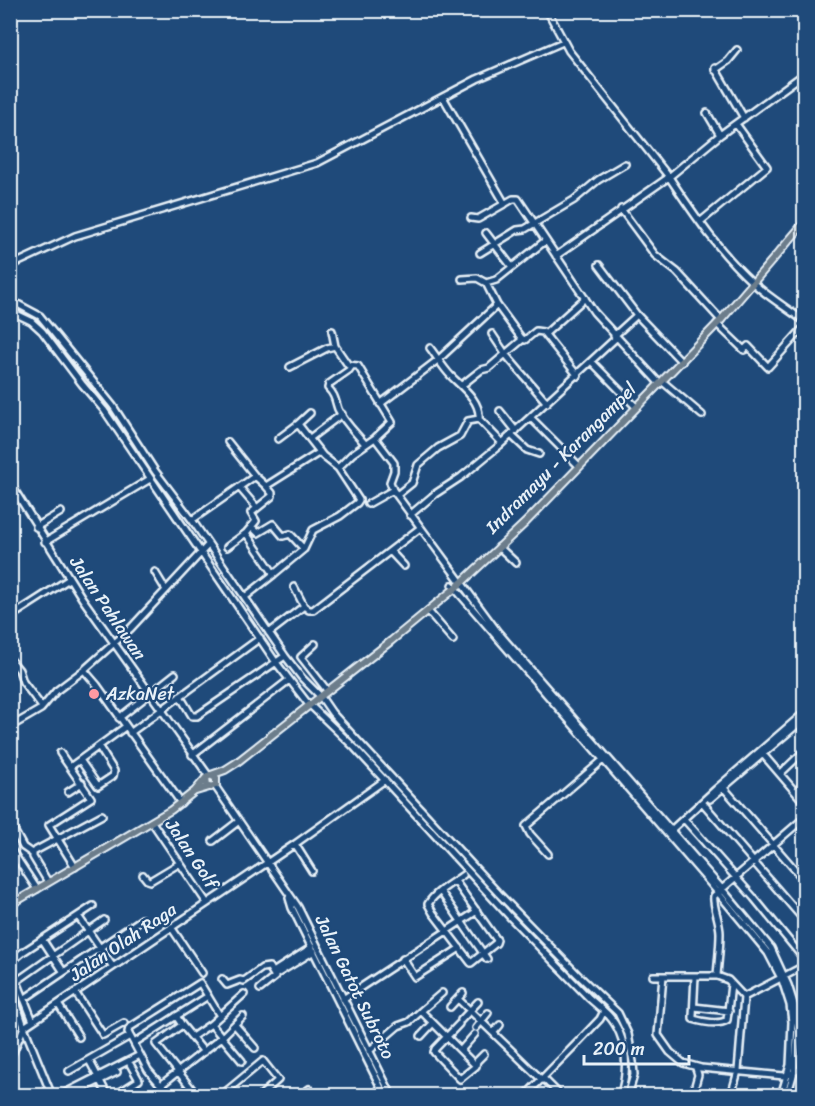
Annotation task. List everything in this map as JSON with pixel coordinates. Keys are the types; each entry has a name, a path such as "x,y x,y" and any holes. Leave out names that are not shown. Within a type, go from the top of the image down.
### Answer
{"main road":[{"name":"Indramayu - Karangampel","path":"752,283 804,218"},
{"name":"Indramayu - Karangampel","path":"225,770 428,611 457,584 580,465 660,383 804,223"},
{"name":"Indramayu - Karangampel","path":"628,415 660,383"},
{"path":"457,584 499,547 580,465"},
{"name":"Indramayu - Karangampel","path":"319,696 457,584"},
{"path":"10,905 152,822 195,792 208,776 225,770"},
{"path":"195,792 214,785 225,770"},
{"path":"208,776 206,784 214,785"},
{"path":"208,776 216,778 214,785"}],"street":[{"path":"547,10 563,42 669,177 715,243 752,283 804,321"},
{"path":"10,266 75,236 316,163 477,79 563,42"},
{"path":"737,50 728,61 715,69 744,118"},
{"path":"556,256 669,177 720,135 804,74"},
{"path":"443,97 505,204"},
{"path":"707,113 720,135"},
{"path":"699,222 767,167 736,124"},
{"path":"480,253 517,230 525,229 533,222 574,200 607,174 625,164"},
{"path":"471,218 478,219 515,198 518,199 585,298 615,337 660,383 702,415"},
{"path":"621,209 656,256 672,267 703,298 744,350 748,346 768,367 804,327"},
{"path":"486,233 512,267"},
{"path":"486,284 496,280 545,241"},
{"path":"599,265 637,315 681,360"},
{"path":"462,279 477,278 486,284 497,305 523,339"},
{"path":"545,334 585,298"},
{"path":"10,300 32,310 49,326 113,406 155,471 192,520 204,549 289,680 309,704 387,778"},
{"path":"380,404 439,359 497,305"},
{"path":"10,311 31,321 42,331 81,384 104,410 150,479 244,597 284,656 302,678 387,778 576,985 616,1025 626,1054 625,1080 620,1095"},
{"path":"410,515 435,494 461,477 547,404 578,376 637,315"},
{"path":"462,385 481,370 488,370 523,339 525,340 537,330 545,334 578,376"},
{"path":"332,332 335,346 351,367"},
{"path":"492,334 506,355 547,404"},
{"path":"290,367 335,346"},
{"path":"430,348 479,409 479,419 502,443"},
{"path":"592,362 635,406"},
{"path":"338,468 392,423 358,366 351,367 328,386 342,414 364,444"},
{"path":"500,411 527,450 539,454"},
{"path":"278,439 310,413"},
{"path":"310,438 342,414"},
{"path":"531,417 580,465"},
{"path":"368,504 412,483 418,465 430,454 460,436 468,421 479,419"},
{"path":"244,597 304,549 313,530 340,516 358,502 358,496 338,468 320,452 298,424"},
{"path":"375,438 394,463 390,482 395,493 457,584 670,834 771,948 795,1006 798,1030 787,1095"},
{"path":"227,547 256,521 251,513 272,496 272,493 228,442"},
{"path":"266,486 320,452"},
{"path":"192,520 255,476"},
{"path":"45,542 150,479"},
{"name":"Jalan Pahlawan","path":"10,483 69,579 208,776"},
{"path":"239,487 257,508"},
{"path":"36,526 61,512"},
{"path":"251,526 258,533 273,524 283,536 290,534 304,549"},
{"path":"294,587 304,606 313,610 420,528"},
{"path":"246,532 274,574"},
{"path":"499,547 516,563"},
{"path":"10,727 42,707 56,691 114,644 204,549"},
{"path":"390,551 404,566"},
{"path":"155,572 166,590"},
{"path":"10,616 69,579"},
{"path":"269,633 304,606"},
{"path":"428,611 453,640"},
{"path":"130,733 260,638"},
{"path":"315,644 301,657 326,689"},
{"path":"180,696 191,715 195,717 284,656"},
{"path":"10,659 19,670 23,682 42,707"},
{"path":"84,669 181,803"},
{"path":"119,718 150,696 175,674"},
{"path":"192,755 289,680"},
{"path":"762,753 804,713"},
{"path":"670,834 722,786 804,719"},
{"path":"70,767 125,727"},
{"path":"80,760 98,786 113,776 114,771 99,747"},
{"path":"780,774 804,751"},
{"path":"60,753 89,793 90,799 50,823 75,867"},
{"path":"762,753 804,802"},
{"path":"548,854 526,826 606,759"},
{"name":"Jalan Olah Raga","path":"24,1027 295,844 387,778"},
{"path":"68,792 81,783"},
{"path":"796,792 804,784"},
{"name":"Jalan Gatot Subroto","path":"214,785 298,907 344,999 385,1095"},
{"path":"722,786 804,880"},
{"path":"703,803 804,919"},
{"path":"33,854 57,838 102,815"},
{"path":"717,976 720,934 718,914 713,899 720,890 756,862 804,818"},
{"path":"685,820 804,959"},
{"name":"Jalan Golf","path":"152,822 207,903"},
{"path":"213,841 239,822"},
{"path":"10,823 23,848 33,854 48,882"},
{"path":"295,844 312,871"},
{"path":"10,848 37,889"},
{"path":"143,875 150,881 180,863"},
{"path":"455,881 497,940 485,957 471,963 428,905 430,900 455,881 464,875"},
{"path":"490,890 620,1017 628,1035 633,1062 634,1075 628,1095"},
{"path":"441,892 485,957"},
{"name":"Jalan Gatot Subroto","path":"288,893 292,908 313,949 392,1095"},
{"path":"52,1095 24,1027 18,1007 11,962 22,952 93,906"},
{"path":"344,999 477,911"},
{"path":"78,916 112,967"},
{"path":"24,999 142,919"},
{"path":"14,982 104,920"},
{"path":"171,927 202,974"},
{"path":"42,939 63,971"},
{"path":"403,959 415,977 460,948"},
{"path":"274,973 313,949"},
{"path":"222,979 227,986 240,980 244,981 265,966 269,967 275,978 260,989"},
{"path":"744,997 804,967"},
{"path":"653,976 717,976 726,979 744,997 738,1071 731,1095"},
{"path":"663,976 658,1035 665,1047 688,1066 789,1075 804,1070"},
{"path":"695,976 693,1018 697,1020 723,1023 727,1020 731,984"},
{"path":"14,982 33,1021"},
{"path":"170,1095 148,1070 128,1032 129,1028 200,983 220,1016"},
{"path":"75,992 104,1035 124,1023"},
{"path":"367,1052 398,1026 409,1022 442,993"},
{"path":"450,1007 463,993"},
{"path":"192,1037 211,1024 244,994"},
{"path":"134,1043 208,996"},
{"path":"458,999 561,1095"},
{"path":"477,1002 434,1052 459,1078 476,1066 483,1054"},
{"path":"58,1004 79,1037"},
{"path":"10,1010 18,1007"},
{"path":"694,1007 729,1011"},
{"path":"421,1011 476,1066"},
{"path":"525,1095 595,1024 604,1011"},
{"path":"460,1050 488,1013"},
{"path":"176,1016 204,1052"},
{"path":"161,1085 222,1037 243,1016"},
{"path":"421,1036 433,1023"},
{"path":"211,1024 242,1061"},
{"path":"182,1025 156,1044 169,1055 196,1094"},
{"path":"235,1025 255,1048"},
{"path":"494,1032 500,1025"},
{"path":"10,1059 24,1027"},
{"path":"69,1071 130,1036"},
{"path":"67,1095 130,1064 141,1056"},
{"path":"59,1095 99,1079 141,1056"},
{"path":"89,1060 108,1095"},
{"path":"221,1095 263,1061 278,1080 260,1095"},
{"path":"114,1095 139,1080 130,1064"},
{"path":"696,1068 698,1075 693,1093 705,1095"},
{"path":"781,1095 789,1075"},
{"path":"229,1089 234,1095"},
{"path":"299,1095 309,1089 315,1095"}],"place":[{"name":"AzkaNet","path":"94,694"}]}
